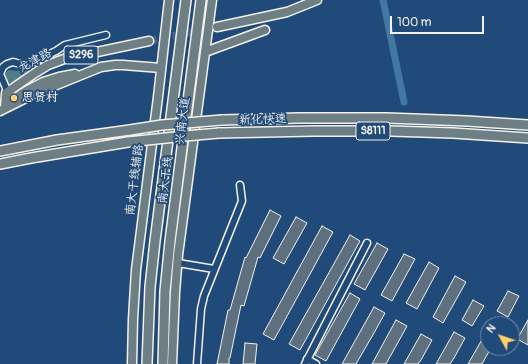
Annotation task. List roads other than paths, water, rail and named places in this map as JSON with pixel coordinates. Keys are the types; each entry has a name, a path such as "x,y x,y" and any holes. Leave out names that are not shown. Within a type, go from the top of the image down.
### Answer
{"highway":[{"name":"南大干线","path":"147,364 150,287 156,225 186,0"},
{"name":"南大干线","path":"163,364 165,292 170,241 202,0"},
{"name":"新化快速","path":"0,151 27,145 130,130 222,120 395,118 467,121 528,126"},
{"name":"新化快速","path":"0,164 128,142 219,133 391,131 528,138"}],"main road":[{"name":"南大干线辅路","path":"132,364 136,270 169,0"},
{"name":"兴南大道","path":"172,364 175,292 178,263 212,0"},
{"path":"217,27 287,12 318,0"},
{"path":"205,52 264,30"},
{"name":"龙津路","path":"6,94 35,73 56,62 150,41"},
{"path":"3,109 20,95 43,82 58,77 116,65 161,68"},
{"path":"3,109 6,94"}],"street":[{"path":"6,94 6,88 0,74 3,67 7,64 13,62 24,65 30,64 65,45 106,35"},
{"path":"197,364 201,310 204,296 242,202 240,185"},
{"path":"316,364 306,362 367,243"},
{"path":"178,263 214,269"}],"waterway":[{"path":"383,0 404,102"}],"tunnel":[{"path":"149,41 217,27"}],"place":[{"name":"思贤村","path":"14,98"}]}
